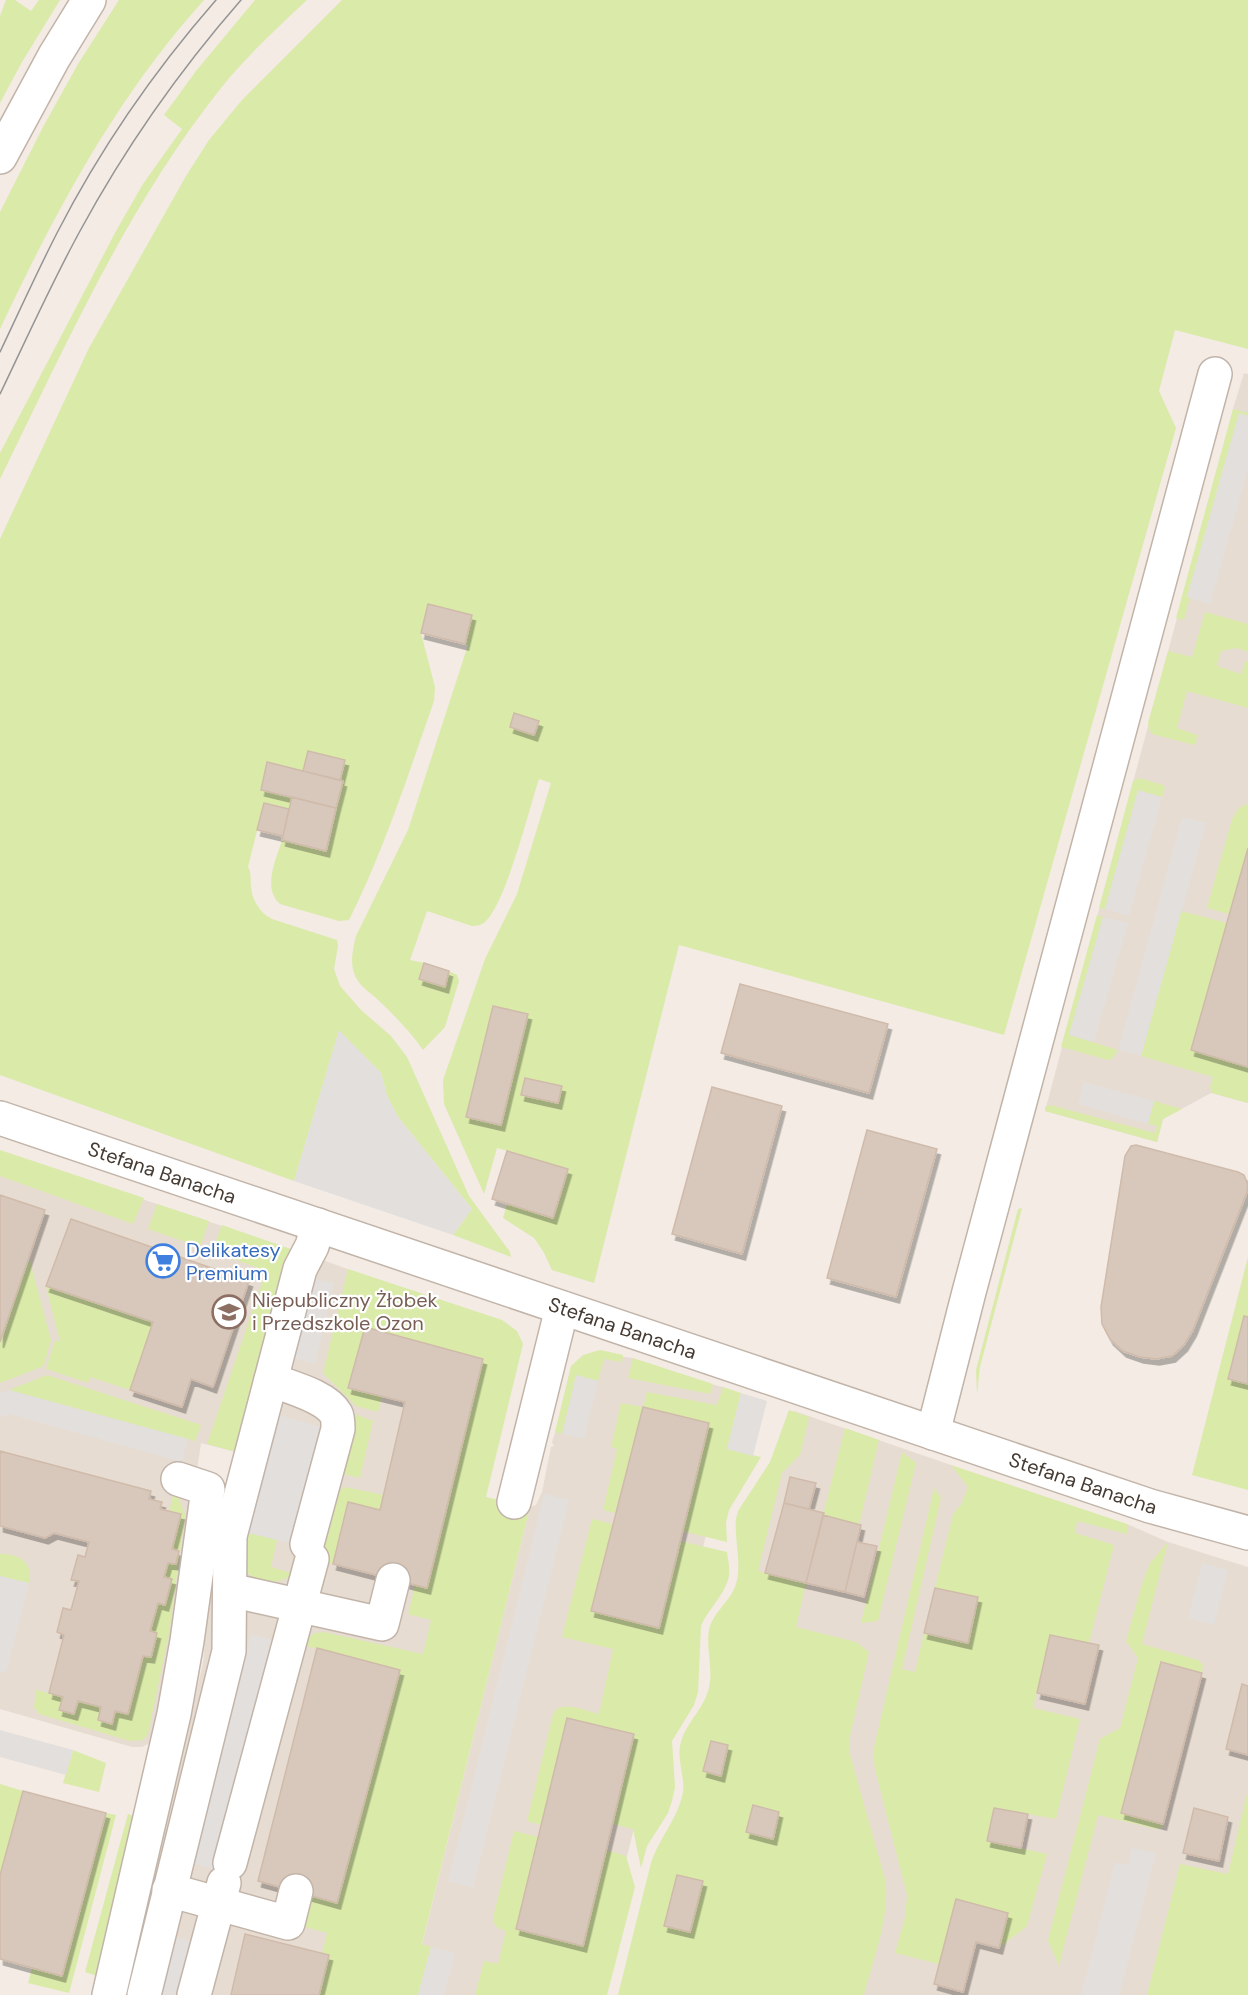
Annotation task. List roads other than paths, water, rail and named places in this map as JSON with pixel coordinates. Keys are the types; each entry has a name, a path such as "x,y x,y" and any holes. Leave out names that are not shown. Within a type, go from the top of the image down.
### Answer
{"street":[{"path":"0,157 54,57 89,0"},
{"path":"933,1433 1215,374"},
{"name":"Stefana Banacha","path":"0,1118 1150,1506 1248,1533"},
{"path":"144,1995 229,1651 230,1536 300,1269 312,1246 318,1225"},
{"path":"514,1503 562,1308"},
{"path":"194,1995 300,1605 309,1551 338,1429 336,1414 328,1406 315,1397 271,1380"},
{"path":"109,1995 174,1714 187,1641 208,1489 178,1479"},
{"path":"230,1590 382,1624 393,1580"},
{"path":"169,1890 288,1923 296,1891"}],"tram line":[{"path":"0,352 50,248 91,171 150,83 216,0"},
{"path":"0,394 69,251 115,170 175,82 241,0"}],"place":[{"name":"Delikatesy Premium","path":"163,1261"},
{"name":"Niepubliczny Żłobek i Przedszkole Ozon","path":"229,1312"}]}
